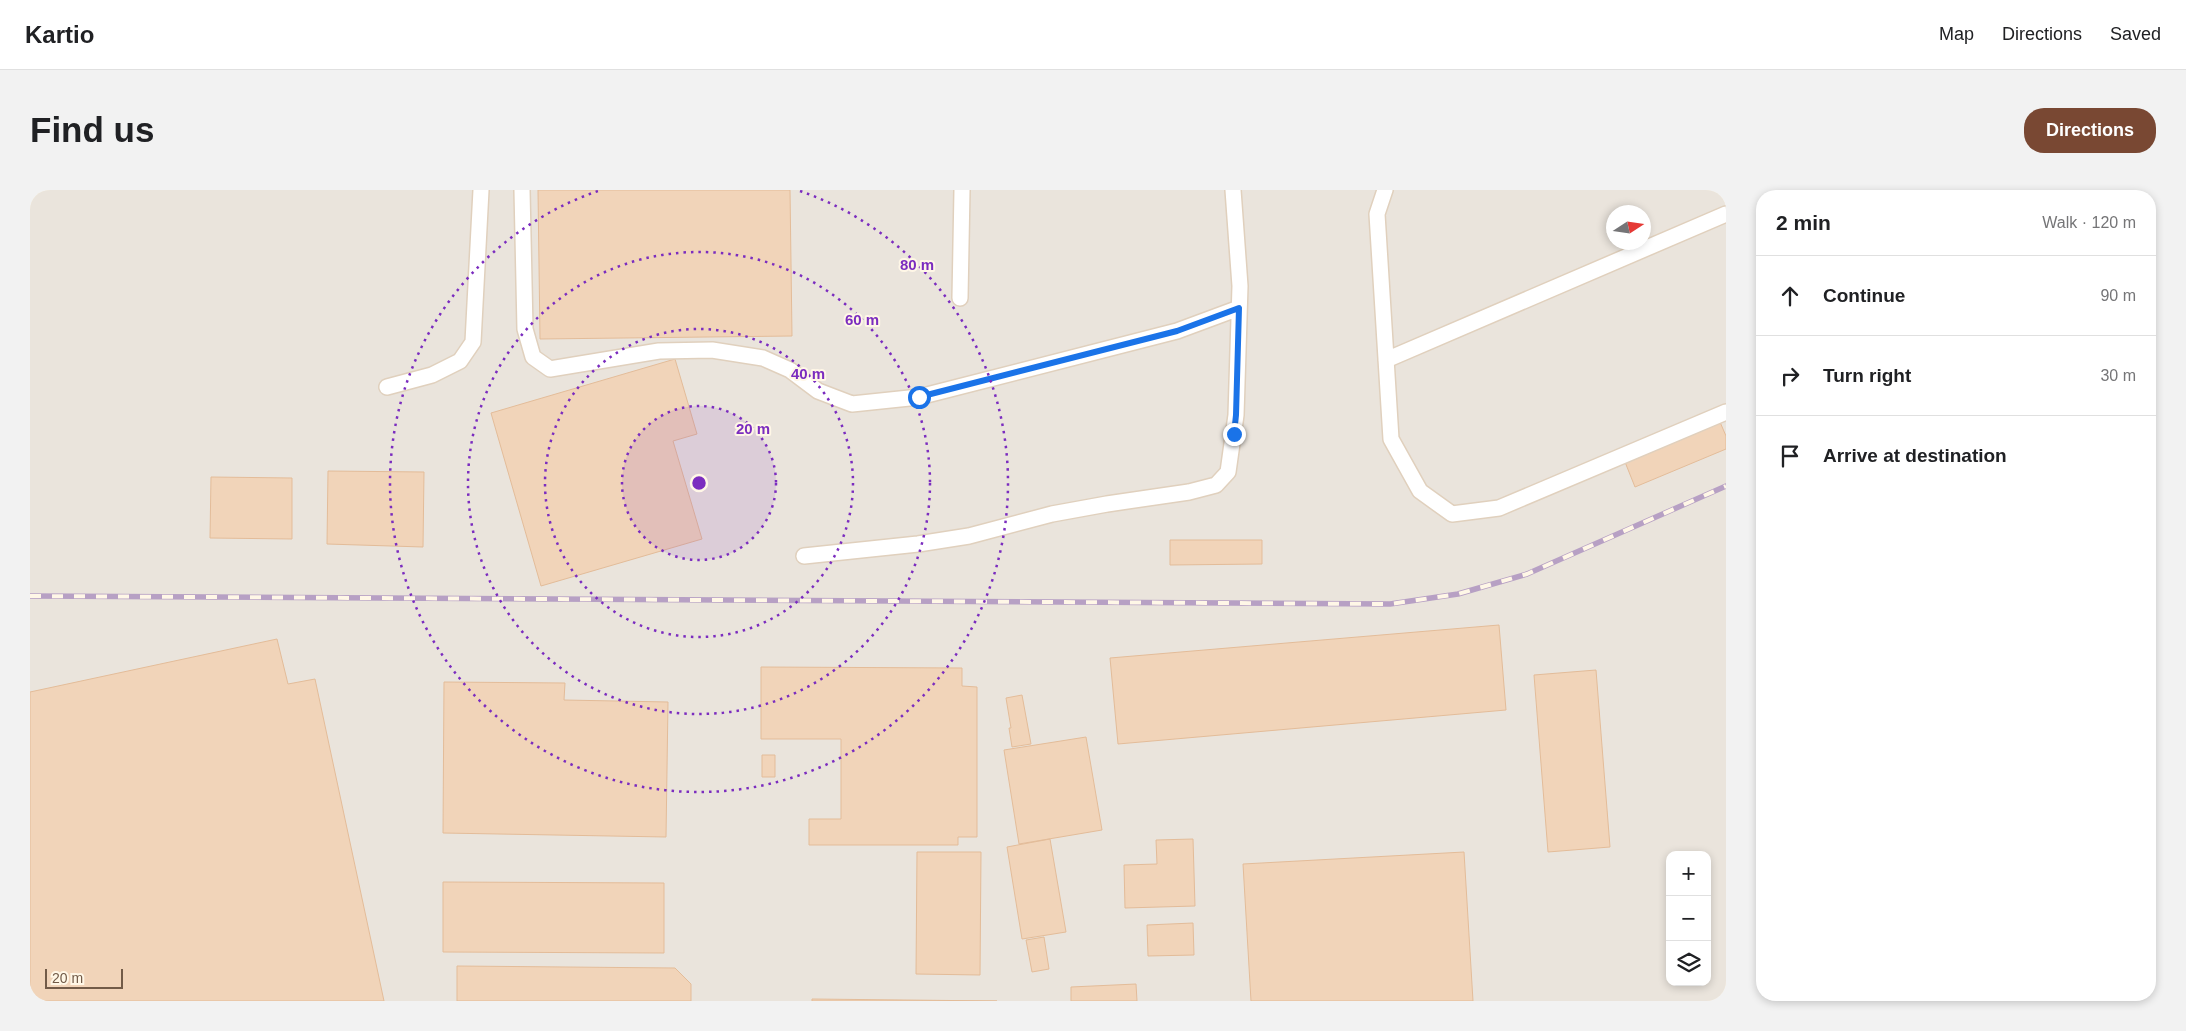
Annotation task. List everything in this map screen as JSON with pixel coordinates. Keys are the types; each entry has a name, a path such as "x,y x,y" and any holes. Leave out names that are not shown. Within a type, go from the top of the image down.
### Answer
{"lane":[{"path":"387,388 432,375 460,361 473,342 481,190"},
{"path":"522,190 525,329 533,357 550,368 658,351 712,350 762,358 790,370 818,391 852,404 919,397 996,378 1177,331 1239,308"},
{"path":"960,298 962,190"},
{"path":"804,556 918,544 969,536 1052,514 1189,492 1216,485 1228,472 1235,425 1240,286 1233,190"},
{"path":"1385,190 1377,214 1391,439 1420,491 1452,514 1499,508 1726,412"},
{"path":"1386,360 1726,214"}],"shaded area":[{"path":"30,190 1726,190 1726,1001 30,1001"}],"building":[{"path":"538,190 790,190 792,336 540,339"},
{"path":"675,359 697,434 673,441 702,539 541,586 491,413"},
{"path":"1720,422 1726,436 1726,449 1635,487 1625,462"},
{"path":"328,471 424,472 423,547 327,544"},
{"path":"211,477 292,478 292,539 210,538"},
{"path":"1170,540 1262,540 1262,564 1170,565"},
{"path":"1499,625 1506,710 1118,744 1110,658"},
{"path":"277,639 288,684 315,679 384,1001 30,1001 30,692"},
{"path":"761,667 962,668 962,686 977,687 977,837 958,837 958,845 809,845 809,819 841,819 841,739 761,739"},
{"path":"1596,670 1610,847 1548,852 1534,675"},
{"path":"444,682 565,683 564,700 668,702 666,837 443,833"},
{"path":"1022,695 1031,744 1012,747 1006,698"},
{"path":"1086,737 1102,830 1019,844 1004,750"},
{"path":"762,755 775,755 775,777 762,777"},
{"path":"1050,839 1066,932 1022,939 1007,847"},
{"path":"1193,839 1195,906 1125,908 1124,865 1157,864 1156,840"},
{"path":"917,852 981,852 980,975 916,974"},
{"path":"1464,852 1473,1001 1251,1001 1243,864"},
{"path":"443,882 664,883 664,953 443,952"},
{"path":"1193,923 1194,955 1148,956 1147,925"},
{"path":"1044,937 1049,969 1032,972 1026,940"},
{"path":"457,966 675,968 691,984 691,1001 457,1001"},
{"path":"1136,984 1137,1001 1071,1001 1071,987"},
{"path":"812,999 997,1001 812,1001"}],"railway":[{"path":"30,596 1390,604 1458,594 1527,574 1726,486"}],"route":[{"path":"919,397 1177,331 1239,308 1234,434"}]}
